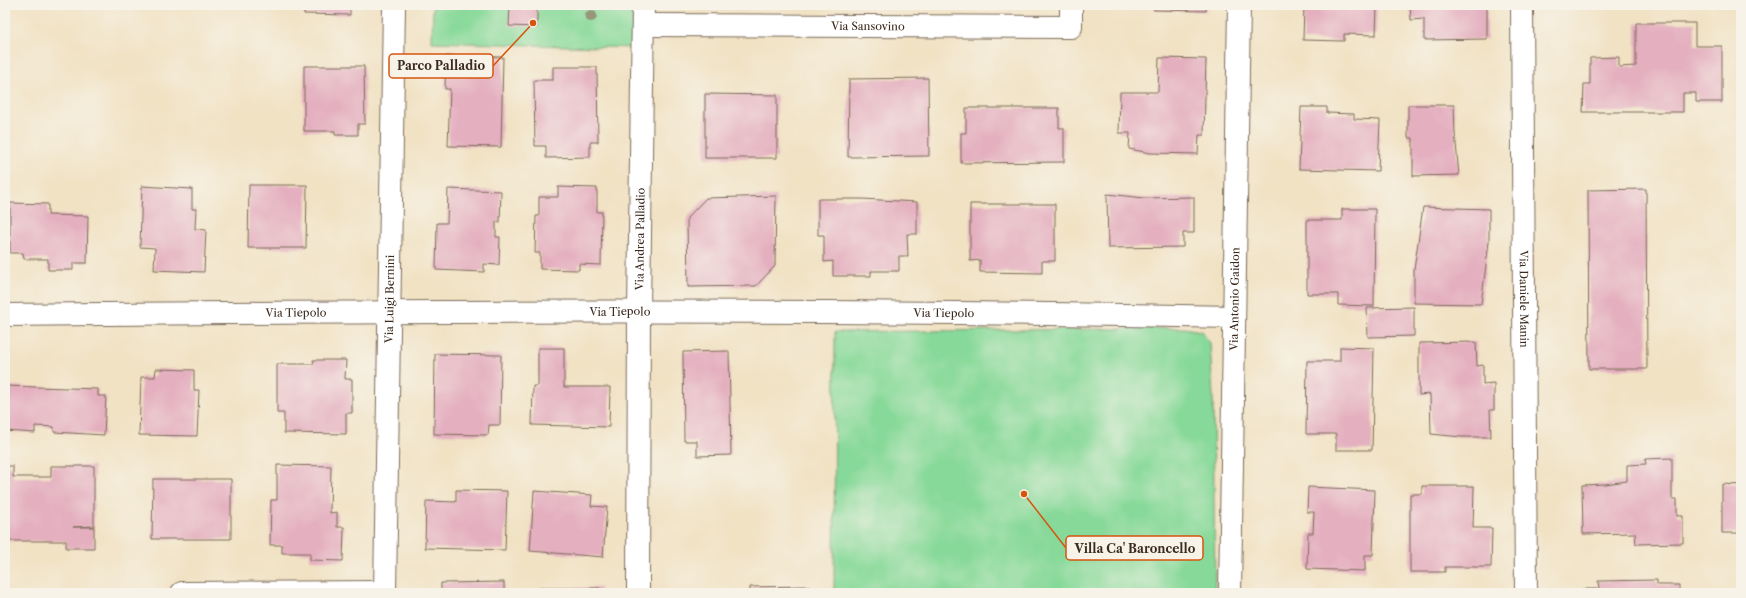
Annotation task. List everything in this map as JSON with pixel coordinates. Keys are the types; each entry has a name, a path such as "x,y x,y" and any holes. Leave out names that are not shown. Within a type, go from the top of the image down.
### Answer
{"street":[{"name":"Via Luigi Bernini","path":"385,592 388,311 394,5"},
{"name":"Via Sansovino","path":"643,15 1071,28 1071,5"},
{"name":"Via Antonio Gaidon","path":"1230,593 1239,5"},
{"name":"Via Daniele Manin","path":"1522,5 1526,593"},
{"name":"Via Andrea Palladio","path":"638,593 639,311 643,15"},
{"name":"Via Tiepolo","path":"5,315 388,311 639,311 992,312 1234,316"},
{"path":"182,593 385,592"}],"green space":[{"path":"433,5 634,5 634,48 432,42"},
{"path":"1184,328 1201,331 1210,343 1213,396 1215,593 834,593 835,332"}],"building":[{"path":"304,5 350,5 350,15 304,14"},
{"path":"510,5 537,5 537,27 509,26"},
{"path":"1154,5 1206,5 1206,11 1154,10"},
{"path":"1304,5 1377,5 1376,35 1344,34 1344,41 1303,40"},
{"path":"1410,5 1487,5 1487,39 1424,40 1424,19 1411,20"},
{"path":"1636,23 1695,23 1695,46 1722,46 1722,102 1696,102 1696,93 1683,93 1683,112 1583,112 1584,84 1590,84 1590,58 1619,57 1619,67 1636,66"},
{"path":"446,56 503,57 501,147 448,146 450,89 445,89"},
{"path":"1159,58 1206,59 1204,135 1199,135 1198,154 1150,153 1129,149 1130,133 1119,133 1120,92 1158,92"},
{"path":"304,66 364,66 365,124 358,124 358,135 335,135 335,131 304,131"},
{"path":"553,67 597,67 598,142 590,142 590,157 546,158 546,146 535,146 534,80 553,80"},
{"path":"928,78 929,156 848,157 849,79"},
{"path":"705,94 777,95 777,158 705,158"},
{"path":"1408,105 1454,105 1459,175 1413,176 1413,138 1408,138"},
{"path":"1301,107 1327,107 1327,113 1354,114 1354,119 1380,120 1378,171 1299,169"},
{"path":"966,108 1059,108 1059,128 1064,128 1064,162 961,163 961,133 966,133"},
{"path":"249,185 307,185 306,248 248,248"},
{"path":"142,186 192,189 192,209 196,209 195,229 206,230 204,272 154,270 155,248 140,247"},
{"path":"558,187 597,188 597,212 602,212 601,265 579,264 579,270 540,269 540,253 535,253 536,216 539,216 539,197 558,197"},
{"path":"448,189 501,191 500,223 496,222 496,237 500,237 499,265 484,264 484,272 436,270 437,223 447,223"},
{"path":"1646,189 1647,369 1589,369 1588,190"},
{"path":"1107,194 1144,198 1194,197 1194,233 1183,233 1183,247 1108,248"},
{"path":"776,196 775,266 756,286 688,287 687,218 706,198"},
{"path":"818,199 862,199 917,202 917,234 907,234 908,256 899,256 899,271 871,271 871,276 833,276 833,261 824,262 824,235 818,235"},
{"path":"10,203 48,204 48,215 88,216 87,263 73,263 73,270 48,270 48,259 24,259 23,253 10,253"},
{"path":"970,204 1055,204 1055,261 1042,261 1042,273 980,272 980,260 970,261"},
{"path":"1423,207 1489,209 1489,242 1481,304 1414,303 1414,270"},
{"path":"1342,209 1375,209 1374,306 1338,305 1338,294 1307,294 1307,220 1342,220"},
{"path":"1414,307 1414,336 1368,337 1367,308"},
{"path":"1476,342 1477,366 1483,365 1483,384 1494,383 1494,410 1490,410 1491,437 1461,437 1431,434 1430,394 1419,395 1419,343"},
{"path":"1340,347 1374,348 1372,450 1336,450 1336,434 1306,434 1307,361 1340,361"},
{"path":"538,348 564,348 564,387 610,387 609,427 532,425 533,386 538,386"},
{"path":"729,351 731,455 697,456 697,441 684,441 683,352"},
{"path":"435,354 501,355 500,425 489,425 488,435 434,434"},
{"path":"313,360 346,360 345,379 352,379 352,413 346,413 346,434 284,433 284,413 277,413 277,364 314,364"},
{"path":"156,369 194,370 194,390 199,390 197,436 139,435 141,377 155,377"},
{"path":"5,386 98,389 98,396 106,396 104,435 54,432 54,427 35,426 35,433 5,431"},
{"path":"1672,458 1672,499 1677,499 1677,516 1683,516 1683,543 1636,544 1635,533 1583,534 1582,485 1627,481 1627,465 1646,464 1645,459"},
{"path":"277,465 331,466 330,513 337,512 337,527 344,527 343,561 310,560 310,553 282,553 282,545 270,545 271,500 277,500"},
{"path":"5,466 13,466 13,477 51,477 51,466 94,466 94,526 73,527 94,527 94,548 66,548 66,541 5,541"},
{"path":"153,479 231,479 231,539 152,539"},
{"path":"1722,484 1741,485 1741,533 1722,533"},
{"path":"1422,486 1474,486 1473,528 1492,528 1491,567 1445,567 1445,572 1410,572 1410,494 1422,494"},
{"path":"1308,487 1375,490 1373,555 1365,555 1365,571 1307,569 1308,533 1313,533 1314,512 1307,512"},
{"path":"456,490 507,491 505,550 425,548 426,501 456,502"},
{"path":"534,491 592,495 591,506 607,507 603,557 530,551"},
{"path":"1657,580 1657,585 1679,585 1679,593 1582,593 1582,589 1599,589 1598,581"},
{"path":"504,582 504,593 441,593 441,583"},
{"path":"809,586 809,593 750,593 750,587"},
{"path":"539,588 600,588 600,593 539,593"}],"place":[{"name":"Parco Palladio","path":"533,23"},
{"name":"Villa Ca' Baroncello","path":"1024,494"}]}
